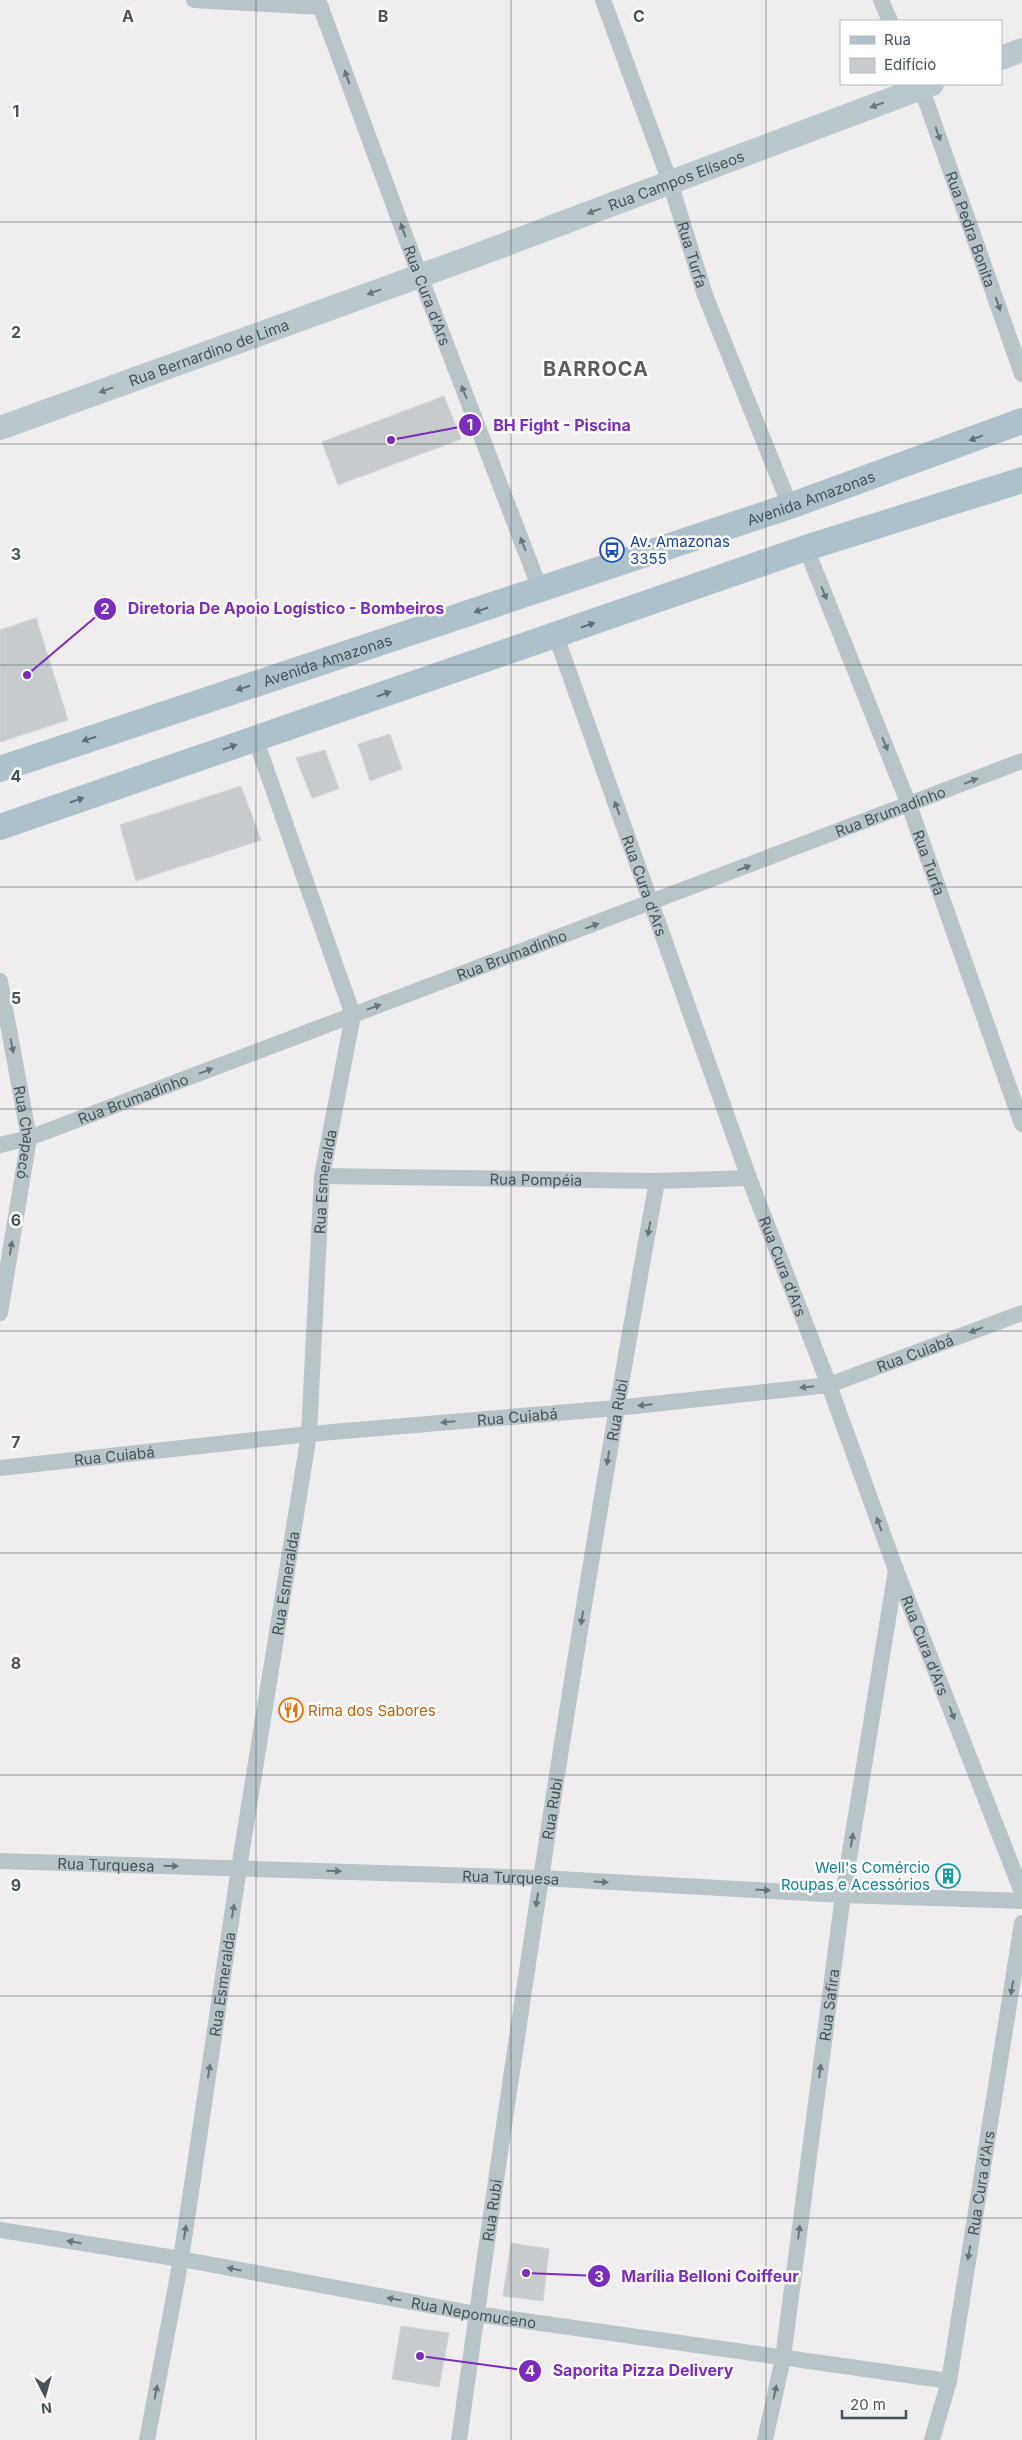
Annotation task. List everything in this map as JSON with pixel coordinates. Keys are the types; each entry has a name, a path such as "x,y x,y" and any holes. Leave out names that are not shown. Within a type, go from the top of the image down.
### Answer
{"main road":[{"name":"Avenida Amazonas","path":"0,768 790,506 1022,421"},
{"path":"0,827 806,548 1022,480"}],"street":[{"path":"194,0 319,3"},
{"name":"Rua Turfa","path":"604,0 670,182 705,295 790,506"},
{"path":"881,0 890,20"},
{"name":"Rua Cura d'Ars","path":"319,3 420,276 540,589"},
{"path":"1002,58 1022,50"},
{"name":"Rua Campos Elíseos","path":"420,276 925,85"},
{"name":"Rua Pedra Bonita","path":"925,85 1022,374"},
{"name":"Rua Bernardino de Lima","path":"0,428 420,276"},
{"name":"Rua Turfa","path":"806,548 909,805 1022,1124"},
{"name":"Rua Cura d'Ars","path":"556,636 749,1178 829,1385 896,1570 1022,1892"},
{"path":"255,738 353,1015"},
{"name":"Rua Brumadinho","path":"0,1145 29,1138 1022,761"},
{"name":"Rua Chapecó","path":"0,981 29,1138 0,1313"},
{"name":"Rua Esmeralda","path":"147,2440 181,2259 240,1868 309,1434 322,1176 353,1015"},
{"name":"Rua Pompéia","path":"322,1176 657,1181 749,1178"},
{"name":"Rua Rubi","path":"459,2440 541,1878 616,1408 657,1181"},
{"name":"Rua Cuiabá","path":"0,1468 309,1434 616,1408 829,1385 1022,1312"},
{"name":"Rua Safira","path":"765,2440 783,2358 843,1895 896,1570"},
{"name":"Rua Turquesa","path":"0,1861 541,1878 843,1895 1022,1901"},
{"name":"Rua Cura d'Ars","path":"932,2440 949,2381 1022,1923"},
{"name":"Rua Nepomuceno","path":"0,2230 181,2259 476,2314 949,2381"}],"building":[{"path":"444,396 461,439 338,485 322,442"},
{"path":"36,618 68,720 0,742 0,630"},
{"path":"390,734 402,769 370,781 358,744"},
{"path":"325,750 339,789 312,798 296,758"},
{"path":"241,786 261,840 136,881 120,825"},
{"path":"511,2243 549,2249 543,2301 503,2296"},
{"path":"401,2326 449,2333 439,2387 392,2379"}],"place":[{"name":"BH Fight - Piscina","path":"391,440"},
{"name":"Av. Amazonas 3355","path":"612,550"},
{"name":"Diretoria De Apoio Logístico - Bombeiros","path":"27,675"},
{"name":"Rima dos Sabores","path":"291,1710"},
{"name":"Well's Comércio Roupas e Acessórios","path":"948,1876"},
{"name":"Marília Belloni Coiffeur","path":"526,2273"},
{"name":"Saporita Pizza Delivery","path":"420,2356"}],"district":[{"name":"BARROCA","path":"596,369"}]}
